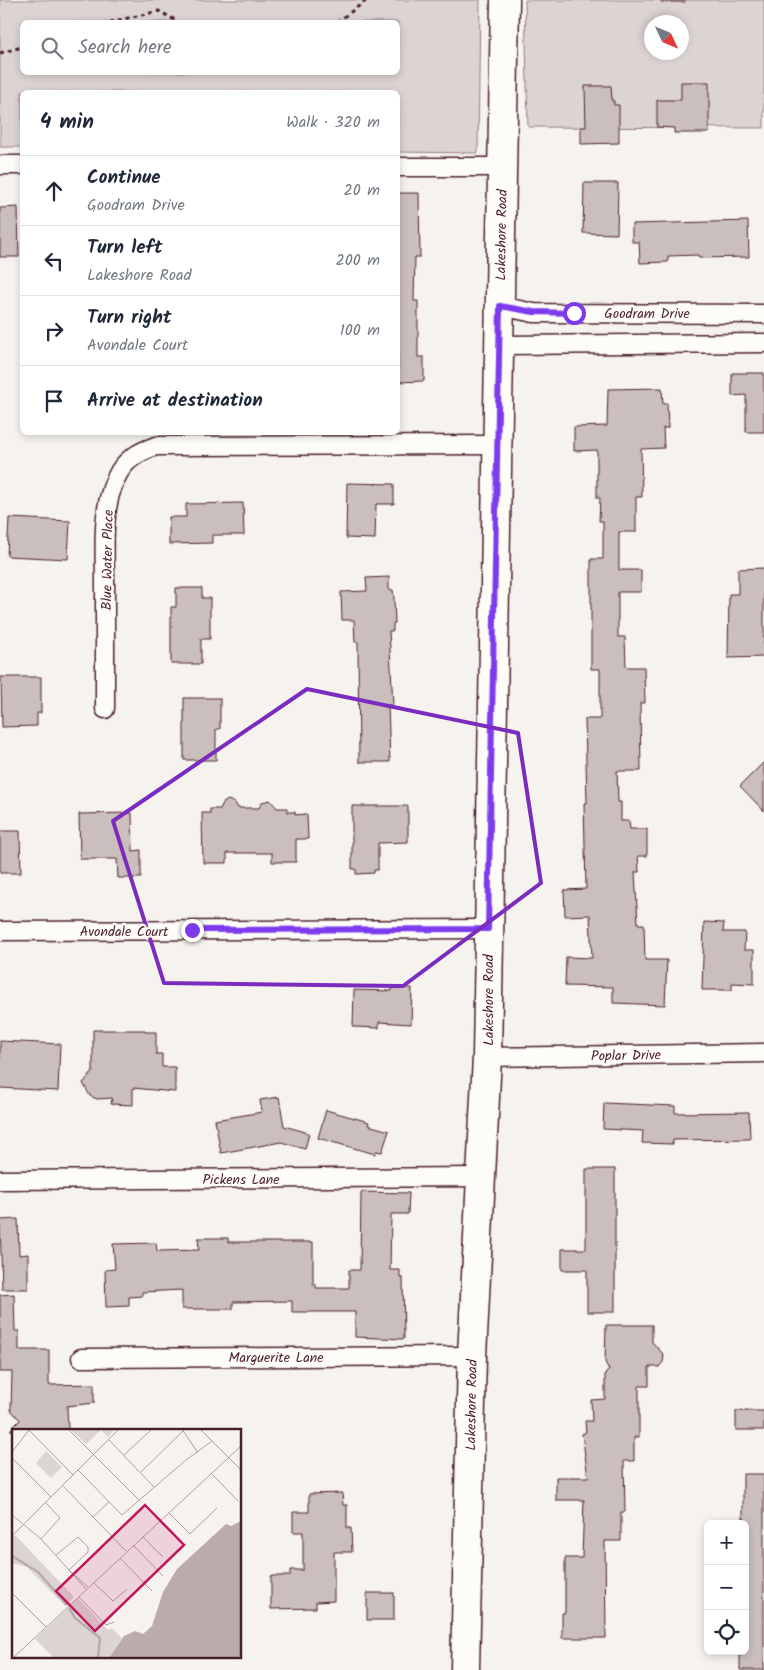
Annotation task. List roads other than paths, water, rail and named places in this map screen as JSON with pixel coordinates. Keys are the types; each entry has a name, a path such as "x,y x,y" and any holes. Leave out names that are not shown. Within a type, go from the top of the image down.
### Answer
{"main road":[{"name":"Lakeshore Road","path":"465,1670 472,1356 487,1057 505,0"}],"street":[{"path":"0,165 20,165"},
{"path":"400,166 502,167"},
{"name":"Goodram Drive","path":"500,306 534,312 764,314"},
{"path":"500,346 764,343"},
{"name":"Blue Water Place","path":"105,709 106,530 109,498 116,477 127,461 141,451 156,446 498,445"},
{"name":"Avondale Court","path":"0,932 488,929"},
{"name":"Poplar Drive","path":"487,1057 764,1053"},
{"name":"Pickens Lane","path":"0,1180 482,1177"},
{"name":"Marguerite Lane","path":"81,1358 472,1356"}],"waterway":[{"path":"663,0 683,0"}]}
